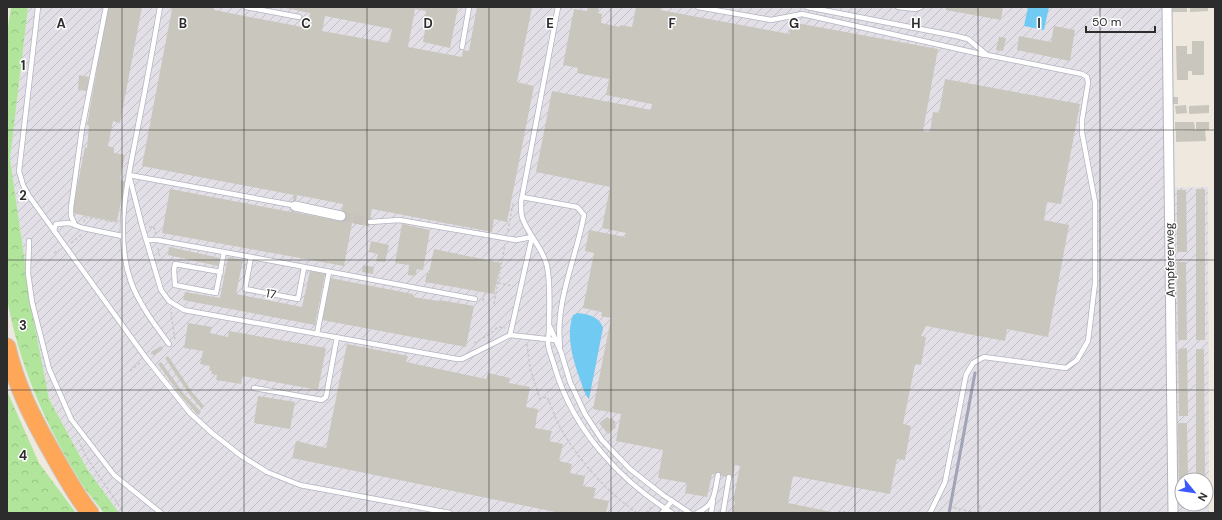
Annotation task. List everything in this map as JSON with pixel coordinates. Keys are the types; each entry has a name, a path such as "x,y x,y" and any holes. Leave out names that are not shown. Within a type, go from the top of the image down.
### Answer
{"highway":[{"path":"7,347 11,364 30,414 76,496 90,513"}],"street":[{"name":"Ampfererweg","path":"1167,7 1173,513"},
{"path":"294,206 341,216"}],"lane":[{"path":"38,7 19,171 23,185 29,196 146,358 190,413 240,455 267,472 300,485 450,513"},
{"path":"75,224 71,216 70,208 82,129 106,7"},
{"path":"160,7 129,175 122,236 131,283 140,300 169,344"},
{"path":"246,7 299,17"},
{"path":"462,47 469,7"},
{"path":"558,7 522,197 522,216 547,264 549,276 548,345 560,386 576,420 596,447 624,476 664,511 672,513"},
{"path":"698,7 771,20 802,14 987,55 1082,74 1087,77 1088,83 1082,120 1082,133 1095,202 1095,283 1088,341 1077,360 1066,368 984,357 973,363 966,375 945,482 929,513"},
{"path":"807,7 968,39 987,55"},
{"path":"898,7 916,9 922,7"},
{"path":"129,175 294,206"},
{"path":"129,175 161,290 169,301 175,306 184,310 457,359 462,359 510,335 555,340"},
{"path":"522,197 577,208 584,215 580,236 561,304 559,334 561,352"},
{"path":"370,222 399,220 506,239 516,240 532,237"},
{"path":"54,231 56,224 69,223 83,228 122,236"},
{"path":"510,335 532,237"},
{"path":"146,240 157,240 224,252 475,300"},
{"path":"29,241 28,273 32,302 49,369 71,420 114,475 161,513"},
{"path":"220,272 175,264 175,285 216,293 224,252"},
{"name":"17","path":"251,257 245,289 298,299 304,268"},
{"path":"317,334 329,272"},
{"path":"549,321 555,340 561,352 570,382 586,414 602,440 630,469 690,513"},
{"path":"254,388 322,400 326,397 337,338"},
{"path":"711,513 718,475"},
{"path":"723,513 729,477"},
{"path":"664,511 672,501"},
{"path":"697,513 713,501"}],"path":[{"path":"494,304 512,209"},
{"path":"77,238 81,235 86,217 123,223"},
{"path":"142,226 154,227 160,262"},
{"path":"498,283 521,287"},
{"path":"483,301 485,292"},
{"path":"527,337 530,368 540,400 547,397 560,428 576,452 602,484 637,513"},
{"path":"949,513 950,507 978,513 980,505"},
{"path":"840,513 840,511 851,513"}],"shaded area":[{"path":"28,7 1162,7 1169,513 119,513 87,469 49,399 32,312 10,159"},
{"path":"1208,187 1209,472 1176,472 1174,188"},
{"path":"1176,512 1209,512 1209,513"}],"green space":[{"path":"11,7 28,7 10,159 32,312 49,399 87,469 119,513 104,513 83,486 65,455 43,412 25,368 12,322 7,298 7,34"},
{"path":"7,391 39,463 76,513 7,513"}],"water":[{"path":"1028,7 1049,7 1044,30 1024,26"},
{"path":"578,313 590,315 599,321 603,328 589,399 584,391 571,349 571,323 573,315"}],"building":[{"path":"108,7 142,7 120,123 113,121 108,146 114,148 114,153 125,155 120,180 125,181 117,222 72,213 85,147 87,148 89,126 87,125"},
{"path":"168,7 214,7 214,10 307,28 310,13 281,7 458,7 450,48 423,42 426,24 424,24 426,11 415,9 408,47 462,57 463,50 469,51 477,7 532,7 517,82 534,86 507,222 494,219 492,232 372,209 369,226 352,223 344,266 162,233 170,189 291,212 294,195 142,166 172,9","holes":["325,16 392,29 389,43 322,31","297,195 343,204 340,221 294,212"]},
{"path":"588,7 599,7 598,13 602,14 601,23 620,27 620,25 632,27 636,7 661,7 660,10 789,34 791,22 938,49 923,131 930,132 933,112 939,113 945,79 1080,104 1061,204 1047,202 1044,220 1069,225 1048,337 1007,329 1005,341 926,326 921,336 926,337 921,365 915,364 903,424 911,426 905,460 897,459 890,494 793,476 788,503 832,513 733,513 735,502 733,501 740,466 735,465 733,478 712,474 707,497 685,493 687,483 658,478 663,450 616,441 621,414 593,409 611,318 601,316 602,312 583,308 594,253 585,251 589,230 625,237 626,233 602,228 610,187 536,172 552,91 651,110 652,104 606,95 609,79 577,73 578,68 563,65 574,9 587,11"},
{"path":"946,7 1003,7 1001,20 946,10"},
{"path":"1169,7 1187,7 1187,12 1169,12"},
{"path":"1190,7 1208,7 1208,11 1190,12"},
{"path":"1054,26 1075,30 1070,61 1017,50 1019,36 1051,42"},
{"path":"999,37 1006,38 1003,51 996,50"},
{"path":"1192,41 1204,41 1204,75 1192,75 1192,71 1188,71 1188,80 1177,80 1176,46 1187,46 1187,54 1192,54"},
{"path":"79,75 89,77 87,91 78,90"},
{"path":"1172,97 1178,97 1178,104 1172,104"},
{"path":"1186,105 1187,113 1176,114 1175,106"},
{"path":"1209,105 1209,113 1189,114 1189,106"},
{"path":"1175,122 1194,122 1195,130 1175,130"},
{"path":"1196,122 1209,122 1209,130 1196,130"},
{"path":"1205,130 1206,141 1176,142 1176,131"},
{"path":"1196,189 1205,189 1205,340 1196,340"},
{"path":"1177,190 1186,190 1187,252 1177,252"},
{"path":"402,224 430,230 423,270 417,269 415,276 408,275 409,265 395,263"},
{"path":"371,241 389,245 385,262 376,261 378,254 369,252"},
{"path":"169,247 220,258 218,266 168,255"},
{"path":"434,249 501,263 494,294 425,282 427,273 429,273"},
{"path":"228,257 243,260 236,294 302,307 310,271 325,274 315,325 183,300 185,292 220,298"},
{"path":"1177,262 1186,262 1187,340 1178,340"},
{"path":"363,265 374,267 373,274 362,272"},
{"path":"330,278 413,294 413,297 474,306 466,347 322,320"},
{"path":"188,323 212,327 210,333 228,337 229,331 326,348 318,390 242,376 241,384 216,380 217,375 211,374 212,371 209,370 210,366 200,364 203,351 184,348"},
{"path":"347,344 408,356 406,362 486,379 488,373 510,378 509,383 530,387 526,407 538,409 535,428 552,431 549,441 563,444 559,461 572,464 570,473 585,476 583,486 596,488 593,498 609,501 606,513 560,513 292,458 296,441 326,448"},
{"path":"161,346 163,349 154,356 151,352"},
{"path":"1187,348 1188,416 1179,416 1178,349"},
{"path":"1196,349 1204,349 1205,472 1196,472"},
{"path":"168,356 192,392 204,406 202,409 189,394 165,358"},
{"path":"161,362 184,394 201,412 198,415 181,396 158,364"},
{"path":"258,396 295,402 290,429 254,423"},
{"path":"607,417 610,419 612,418 616,423 614,424 616,427 608,434 599,423"},
{"path":"1178,423 1187,423 1188,472 1179,472"}],"tunnel":[{"path":"341,216 370,222"}],"railway":[{"path":"949,513 975,373"}]}
